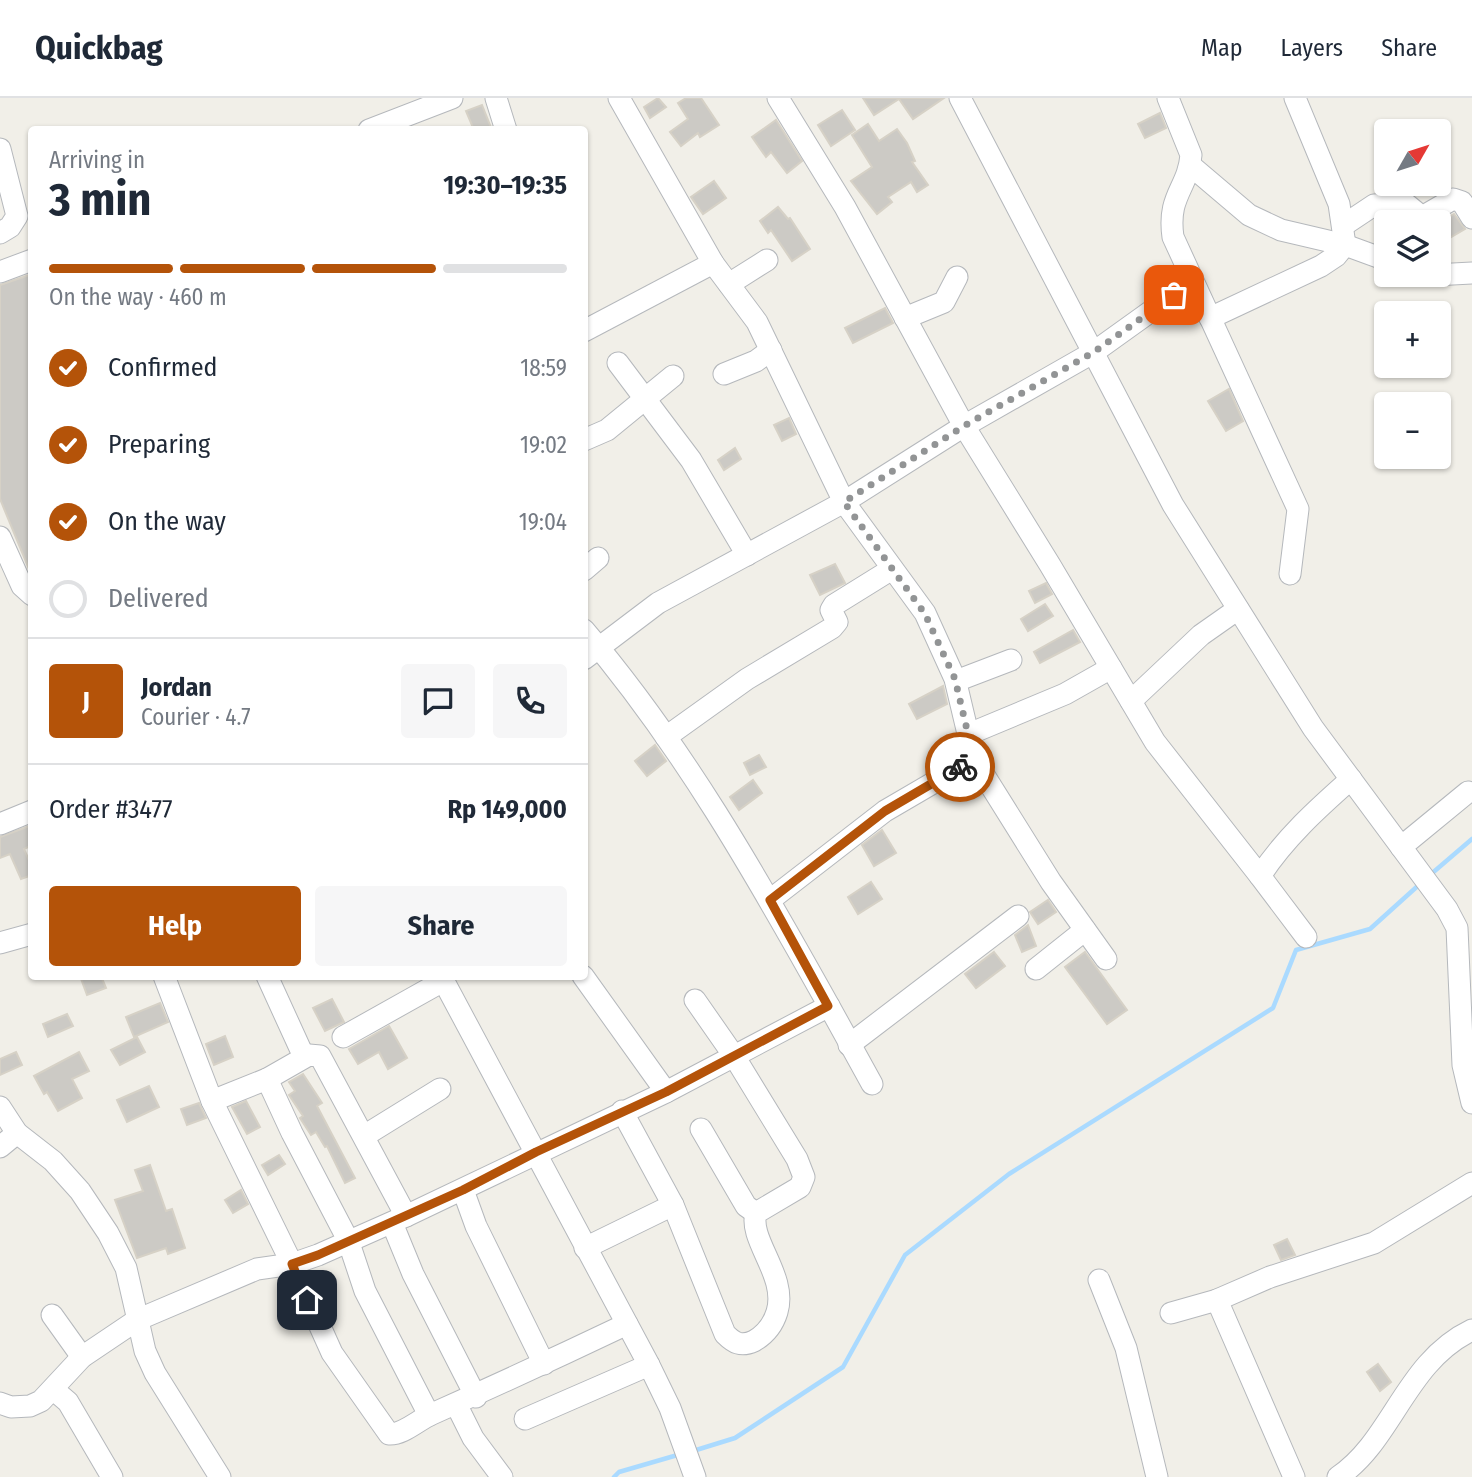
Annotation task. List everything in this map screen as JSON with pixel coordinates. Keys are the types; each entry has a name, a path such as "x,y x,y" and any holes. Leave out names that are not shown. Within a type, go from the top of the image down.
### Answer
{"street":[{"path":"496,98 505,126"},
{"path":"619,98 713,262 757,322 844,502 925,614 956,681 974,759 1051,882 1106,959"},
{"path":"778,98 845,207 964,426 1155,743 1306,937"},
{"path":"960,98 1173,505 1313,728 1434,892 1464,923 1466,979 1463,1065 1472,1103"},
{"path":"1168,98 1188,146 1190,165 1172,206 1170,220 1173,237 1298,509 1290,574"},
{"path":"1295,98 1339,204 1344,235"},
{"path":"379,126 449,99"},
{"path":"0,149 17,216 10,227 0,233"},
{"path":"1190,165 1249,215 1281,230 1344,235 1374,253"},
{"path":"1210,318 1321,266 1336,256 1344,235 1374,205 1405,203 1422,217 1453,199 1462,202 1472,218"},
{"path":"729,284 767,260"},
{"path":"0,272 28,262"},
{"path":"588,329 713,262"},
{"path":"1451,274 1472,273"},
{"path":"905,318 944,302 957,277"},
{"path":"873,1084 770,900 696,779 666,737 589,645 658,603 844,502 964,426 1094,352 1194,281"},
{"path":"724,374 756,361 771,350"},
{"path":"618,363 691,460 747,555"},
{"path":"588,438 607,430 673,376"},
{"path":"0,537 22,586 28,591"},
{"path":"666,737 747,679 832,628 837,622 831,610 834,605 892,569"},
{"path":"1131,701 1201,635 1238,609"},
{"path":"956,681 1011,660"},
{"path":"968,734 1006,721 1065,694 1111,668"},
{"path":"770,900 885,811 974,759"},
{"path":"1260,876 1275,853 1351,779"},
{"path":"1406,854 1468,792"},
{"path":"0,824 28,813"},
{"path":"849,1045 1018,916"},
{"path":"1036,969 1085,930"},
{"path":"0,943 28,935"},
{"path":"166,980 212,1101 292,1264 332,1353 389,1434 397,1433 429,1415 627,1324"},
{"path":"269,980 304,1057"},
{"path":"343,1037 440,980"},
{"path":"443,980 649,1365 693,1471"},
{"path":"586,980 666,1092"},
{"path":"622,1111 673,1205 725,1334 734,1343 742,1345 766,1331 774,1322 781,1300 778,1283 757,1231 754,1219 756,1213 800,1187 804,1177 797,1159 734,1056 695,1000"},
{"path":"0,1403 11,1407 30,1406 41,1401 82,1357 137,1320 257,1269 292,1264 318,1255 463,1190 536,1152 666,1092 828,1006"},
{"path":"212,1101 267,1079 304,1057 315,1054 320,1056 364,1136 399,1219 413,1275 496,1470"},
{"path":"267,1079 348,1240 365,1291 429,1415"},
{"path":"364,1136 440,1089"},
{"path":"0,1107 17,1133 62,1171 80,1191 108,1233 126,1268 145,1351 155,1373 215,1475"},
{"path":"701,1129 746,1206 756,1213"},
{"path":"0,1147 17,1133"},
{"path":"1171,1312 1217,1300 1270,1277 1374,1243 1472,1183"},
{"path":"463,1190 476,1226 544,1364"},
{"path":"584,1248 673,1205"},
{"path":"1099,1280 1126,1348 1157,1477"},
{"path":"1217,1300 1294,1477"},
{"path":"52,1315 82,1357"},
{"path":"1351,1473 1425,1365 1472,1330"},
{"path":"525,1419 649,1365"},
{"path":"54,1390 68,1402 112,1477"}],"building":[{"path":"658,98 666,107 650,118 644,107"},
{"path":"686,98 701,98 719,125 700,137 698,133 681,146 670,132 688,119 678,103"},
{"path":"863,98 944,98 913,119 899,99 874,115"},
{"path":"482,105 490,126 472,126 466,111"},
{"path":"842,110 855,130 831,146 818,125"},
{"path":"1160,113 1166,128 1145,138 1138,124"},
{"path":"776,120 802,161 787,173 771,152 766,157 752,137"},
{"path":"868,124 879,141 897,129 907,143 915,161 912,162 928,185 917,192 911,182 888,197 892,202 877,214 851,181 872,167 852,135"},
{"path":"714,181 726,198 703,214 691,197"},
{"path":"778,207 790,218 810,249 792,261 771,230 768,233 760,221"},
{"path":"1454,214 1465,229 1451,237 1451,216"},
{"path":"28,275 28,567 0,499 0,285"},
{"path":"885,308 893,323 853,343 845,328"},
{"path":"1229,389 1243,421 1226,431 1208,401"},
{"path":"789,418 796,434 782,441 774,425"},
{"path":"735,448 741,459 724,470 718,460"},
{"path":"835,564 845,583 820,595 810,575"},
{"path":"1046,583 1052,594 1035,603 1029,591"},
{"path":"1045,604 1053,616 1028,631 1021,619"},
{"path":"1073,630 1080,642 1040,663 1034,652"},
{"path":"943,686 947,704 917,719 909,704"},
{"path":"655,745 666,761 647,776 635,761"},
{"path":"759,755 766,767 750,775 744,763"},
{"path":"753,780 762,793 739,810 730,797"},
{"path":"28,826 28,847 24,849 28,858 28,876 21,879 10,854 0,858 0,837"},
{"path":"882,830 896,853 874,866 862,845"},
{"path":"871,882 882,899 858,914 848,897"},
{"path":"1048,900 1056,912 1038,924 1030,912"},
{"path":"1028,925 1036,946 1022,952 1015,935"},
{"path":"994,952 1005,966 976,988 965,974"},
{"path":"1085,952 1127,1010 1107,1024 1065,967"},
{"path":"81,980 103,980 106,988 87,995"},
{"path":"332,999 344,1022 325,1031 313,1008"},
{"path":"160,1003 168,1022 134,1037 126,1017"},
{"path":"67,1014 73,1026 48,1037 43,1024"},
{"path":"389,1026 407,1058 388,1069 379,1052 358,1064 349,1049"},
{"path":"225,1036 233,1057 214,1065 206,1044"},
{"path":"137,1037 145,1052 120,1065 111,1050"},
{"path":"16,1052 22,1065 0,1075 0,1059"},
{"path":"79,1052 89,1071 72,1079 82,1098 58,1111 34,1076"},
{"path":"303,1074 322,1103 317,1106 355,1178 345,1183 327,1146 325,1147 316,1132 311,1135 300,1118 303,1116 289,1095 295,1091 289,1082"},
{"path":"149,1086 159,1107 127,1122 117,1100"},
{"path":"246,1101 260,1127 247,1134 232,1107"},
{"path":"199,1103 206,1118 187,1125 181,1109"},
{"path":"279,1155 285,1164 268,1175 262,1165"},
{"path":"150,1165 166,1211 172,1209 185,1248 168,1254 166,1248 137,1258 115,1200 143,1191 135,1170"},
{"path":"241,1190 248,1204 233,1213 225,1200"},
{"path":"1287,1239 1295,1255 1281,1260 1274,1245"},
{"path":"1378,1364 1391,1382 1380,1391 1367,1372"}],"waterway":[{"path":"1430,875 1472,839"},
{"path":"693,1451 735,1438 843,1367 905,1255 1009,1174 1273,1008 1296,950 1370,929 1421,883"},
{"path":"614,1477 619,1472 681,1454"}],"way so far":[{"path":"960,767 974,759 955,679 925,614 844,502 964,426 1094,352 1174,295"}],"route":[{"path":"307,1300 292,1264 463,1190 536,1152 666,1092 828,1006 770,900 885,811 960,767"}]}
